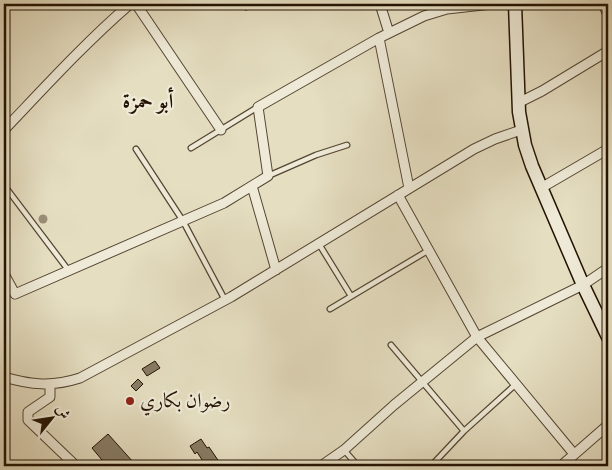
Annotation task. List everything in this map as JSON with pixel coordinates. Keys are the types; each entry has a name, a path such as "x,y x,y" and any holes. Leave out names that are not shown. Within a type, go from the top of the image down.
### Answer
{"street":[{"path":"4,130 74,56 107,23 130,4"},
{"path":"136,4 221,130"},
{"path":"380,4 389,33"},
{"path":"4,274 16,294 224,203 268,176 258,107 379,38 436,11 492,4"},
{"path":"515,4 518,103 521,130 541,188 608,338"},
{"path":"603,4 608,15"},
{"path":"379,38 409,188"},
{"path":"518,103 542,92 608,51"},
{"path":"4,376 50,385 80,378 225,300 490,141 521,130"},
{"path":"541,188 608,149"},
{"path":"252,186 276,270"},
{"path":"398,195 477,336 574,454"},
{"path":"321,466 344,450 477,336 583,285 608,268"},
{"path":"50,385 50,397 28,412 28,420 34,428 76,466"},
{"path":"561,466 608,425"}],"lane":[{"path":"244,4 246,7 251,4"},
{"path":"191,148 258,107"},
{"path":"268,176 316,155 346,145"},
{"path":"136,150 183,221 225,300"},
{"path":"4,185 68,271"},
{"path":"320,244 350,296"},
{"path":"330,309 429,250"},
{"path":"391,345 464,431"},
{"path":"431,466 464,431 516,384"},
{"path":"344,450 358,466"}],"building":[{"path":"155,361 160,368 147,376 142,369"},
{"path":"138,379 143,384 136,391 131,386"},
{"path":"108,434 134,463 130,466 107,466 92,448"},
{"path":"201,439 222,466 206,466 197,452 195,454 190,446"}],"place":[{"name":"رضوان بكاري","path":"130,401"}],"district":[{"name":"أبو حمزة","path":"148,102"}]}
